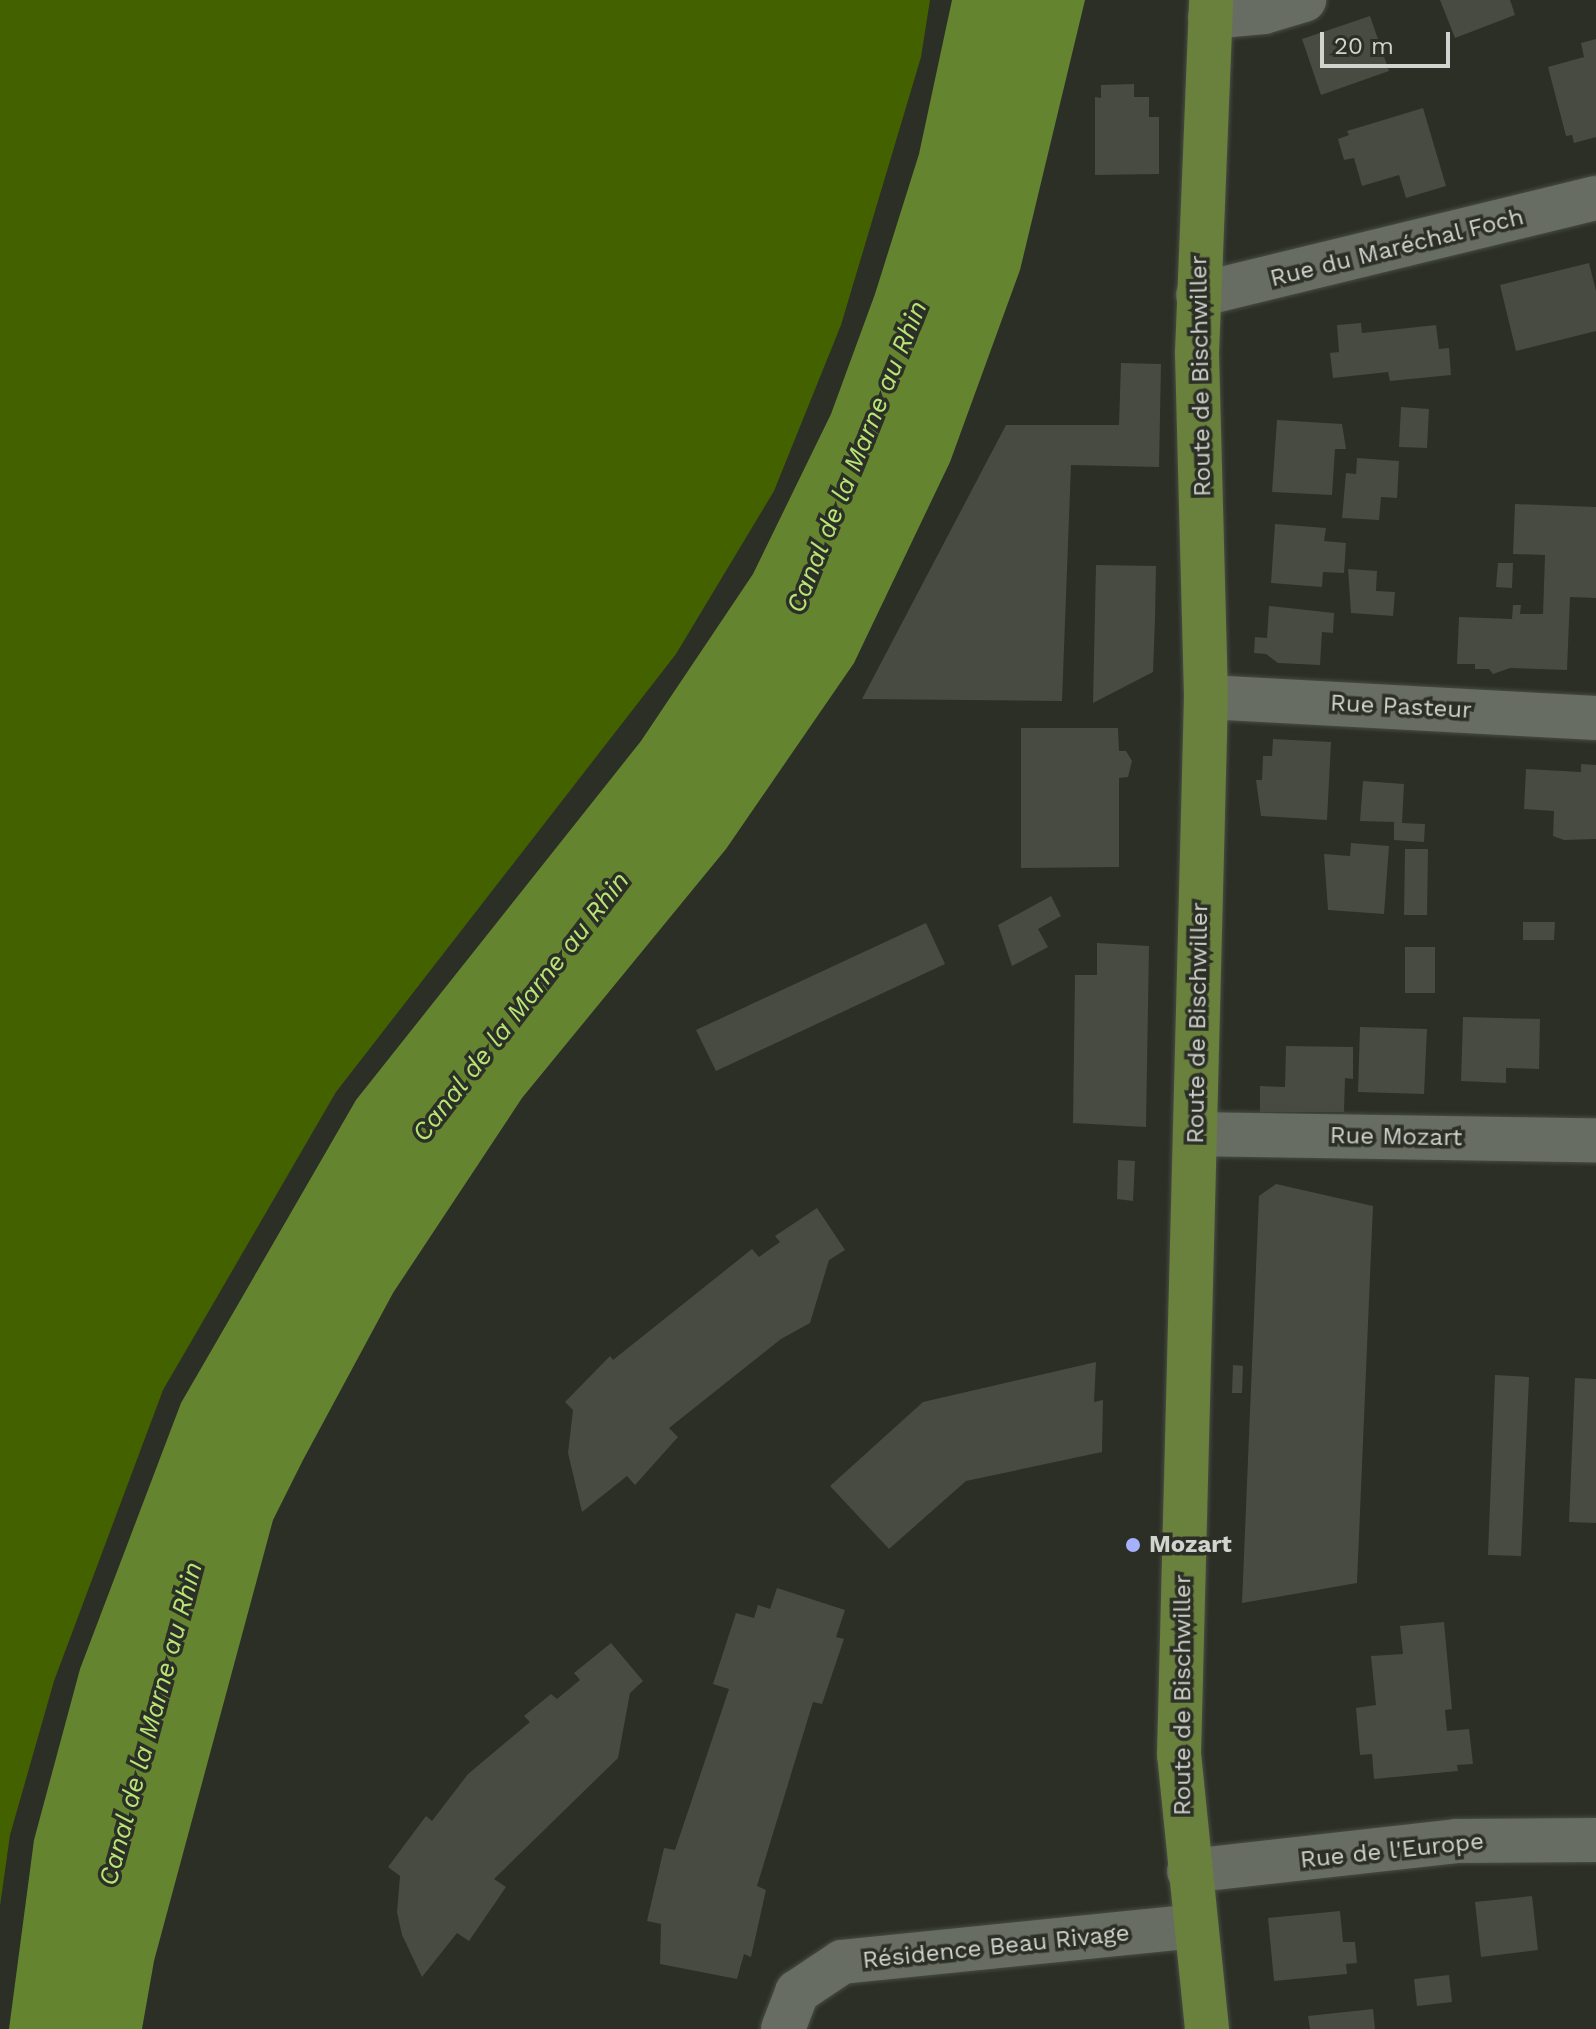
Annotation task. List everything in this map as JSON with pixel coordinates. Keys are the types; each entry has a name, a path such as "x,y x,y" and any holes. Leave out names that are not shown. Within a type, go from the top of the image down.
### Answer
{"main road":[{"name":"Route de Bischwiller","path":"1207,2029 1189,1871 1179,1741 1206,697 1198,295 1210,8"}],"street":[{"path":"1210,8 1264,12 1304,0"},
{"name":"Rue du Maréchal Foch","path":"1198,295 1596,198"},
{"name":"Rue Pasteur","path":"1206,697 1596,718"},
{"name":"Rue Mozart","path":"1196,1134 1596,1140"},
{"name":"Rue de l'Europe","path":"1189,1871 1456,1841 1596,1840"},
{"name":"Résidence Beau Rivage","path":"783,2029 797,1992 842,1962 1195,1926"}],"shaded area":[{"path":"0,0 930,0 921,57 841,325 774,491 676,654 336,1092 163,1390 54,1681 10,1835 0,1906"}],"water":[{"name":"Canal de la Marne au Rhin","path":"952,0 1085,0 1020,270 950,462 854,663 726,849 522,1098 393,1293 303,1460 273,1520 154,1961 142,2029 9,2029 34,1840 80,1669 181,1403 356,1100 641,741 753,574 831,414 875,294 919,154"}],"building":[{"path":"1440,0 1510,0 1515,15 1455,38"},
{"path":"1370,16 1389,71 1321,95 1302,39"},
{"path":"1596,39 1596,137 1574,143 1572,135 1566,136 1548,67 1584,57 1581,43"},
{"path":"1134,84 1134,97 1149,97 1149,117 1159,117 1159,174 1095,175 1095,97 1101,98 1101,85"},
{"path":"1423,108 1446,186 1406,198 1399,175 1362,186 1354,158 1344,160 1338,139 1349,135 1347,131"},
{"path":"1589,263 1596,291 1596,331 1516,351 1500,285"},
{"path":"1361,323 1362,333 1436,325 1439,349 1449,348 1451,375 1390,381 1388,372 1333,378 1330,353 1339,352 1337,325"},
{"path":"1121,363 1161,364 1159,467 1071,465 1062,701 862,699 1006,425 1119,425"},
{"path":"1401,407 1429,409 1427,448 1399,447"},
{"path":"1277,420 1342,424 1346,449 1335,449 1332,495 1272,492"},
{"path":"1357,458 1399,461 1397,498 1381,497 1379,520 1342,518 1346,473 1356,474"},
{"path":"1515,504 1596,507 1596,598 1570,597 1567,670 1510,668 1493,674 1489,669 1475,669 1475,664 1457,664 1459,617 1512,619 1513,605 1521,605 1520,614 1543,614 1545,555 1513,554"},
{"path":"1275,524 1326,528 1324,541 1346,543 1344,573 1323,572 1322,587 1271,583"},
{"path":"1498,563 1513,563 1512,588 1496,587"},
{"path":"1096,565 1156,566 1155,619 1153,672 1093,703"},
{"path":"1348,569 1377,571 1376,591 1395,592 1393,616 1351,613"},
{"path":"1269,606 1334,613 1333,633 1322,632 1320,665 1278,663 1266,654 1254,653 1255,637 1267,638"},
{"path":"1021,728 1118,728 1119,751 1126,751 1132,761 1128,777 1119,778 1119,867 1021,868"},
{"path":"1273,739 1331,742 1327,820 1261,816 1256,780 1262,780 1263,756 1272,756"},
{"path":"1581,764 1596,765 1596,839 1564,840 1553,836 1554,811 1524,809 1526,769 1581,772"},
{"path":"1363,781 1404,784 1402,823 1425,824 1424,842 1394,840 1394,822 1360,821"},
{"path":"1351,843 1389,846 1384,914 1328,910 1324,854 1350,856"},
{"path":"1405,849 1428,849 1427,915 1404,915"},
{"path":"1051,896 1061,916 1038,929 1048,947 1012,966 998,925"},
{"path":"1523,922 1555,922 1554,940 1523,940"},
{"path":"926,923 945,964 716,1071 696,1030"},
{"path":"1097,943 1149,946 1146,1127 1073,1123 1075,975 1097,975"},
{"path":"1405,947 1435,947 1435,993 1405,993"},
{"path":"1463,1017 1540,1019 1539,1069 1506,1068 1506,1083 1461,1081"},
{"path":"1360,1027 1427,1029 1424,1094 1358,1092"},
{"path":"1286,1046 1353,1047 1353,1079 1345,1078 1344,1112 1260,1112 1260,1086 1285,1087"},
{"path":"1118,1160 1135,1161 1133,1201 1117,1199"},
{"path":"1276,1184 1373,1206 1357,1583 1242,1603 1259,1196"},
{"path":"817,1208 845,1250 829,1260 810,1323 781,1339 669,1428 678,1437 635,1485 627,1476 582,1512 568,1453 573,1410 565,1402 610,1356 613,1360 752,1249 759,1257 780,1242 775,1236"},
{"path":"1096,1362 1094,1402 1103,1400 1102,1452 966,1481 889,1549 830,1486 923,1402"},
{"path":"1233,1365 1243,1366 1242,1393 1232,1393"},
{"path":"1495,1375 1529,1377 1521,1556 1488,1555"},
{"path":"1575,1378 1596,1379 1596,1523 1569,1522"},
{"path":"777,1588 845,1610 836,1637 844,1639 822,1704 813,1702 757,1886 766,1890 751,1957 744,1954 737,1979 660,1964 661,1924 647,1921 664,1848 675,1850 729,1689 713,1684 736,1613 754,1618 758,1605 770,1609"},
{"path":"1444,1622 1452,1709 1445,1710 1447,1731 1469,1729 1473,1764 1457,1765 1458,1771 1374,1779 1372,1754 1360,1755 1356,1708 1376,1705 1371,1656 1403,1654 1400,1626"},
{"path":"611,1643 643,1681 630,1693 618,1758 494,1879 506,1887 469,1941 457,1933 422,1977 402,1935 397,1912 400,1876 388,1867 426,1816 432,1821 468,1774 530,1722 524,1716 551,1694 557,1699 580,1680 574,1673"},
{"path":"1532,1896 1538,1950 1481,1957 1475,1902"},
{"path":"1340,1911 1343,1942 1355,1942 1357,1963 1346,1964 1347,1974 1274,1981 1268,1918"},
{"path":"1449,1975 1452,2002 1417,2006 1414,1979"},
{"path":"1373,2009 1375,2029 1310,2029 1308,2016"}],"place":[{"name":"Mozart","path":"1133,1545"}]}
